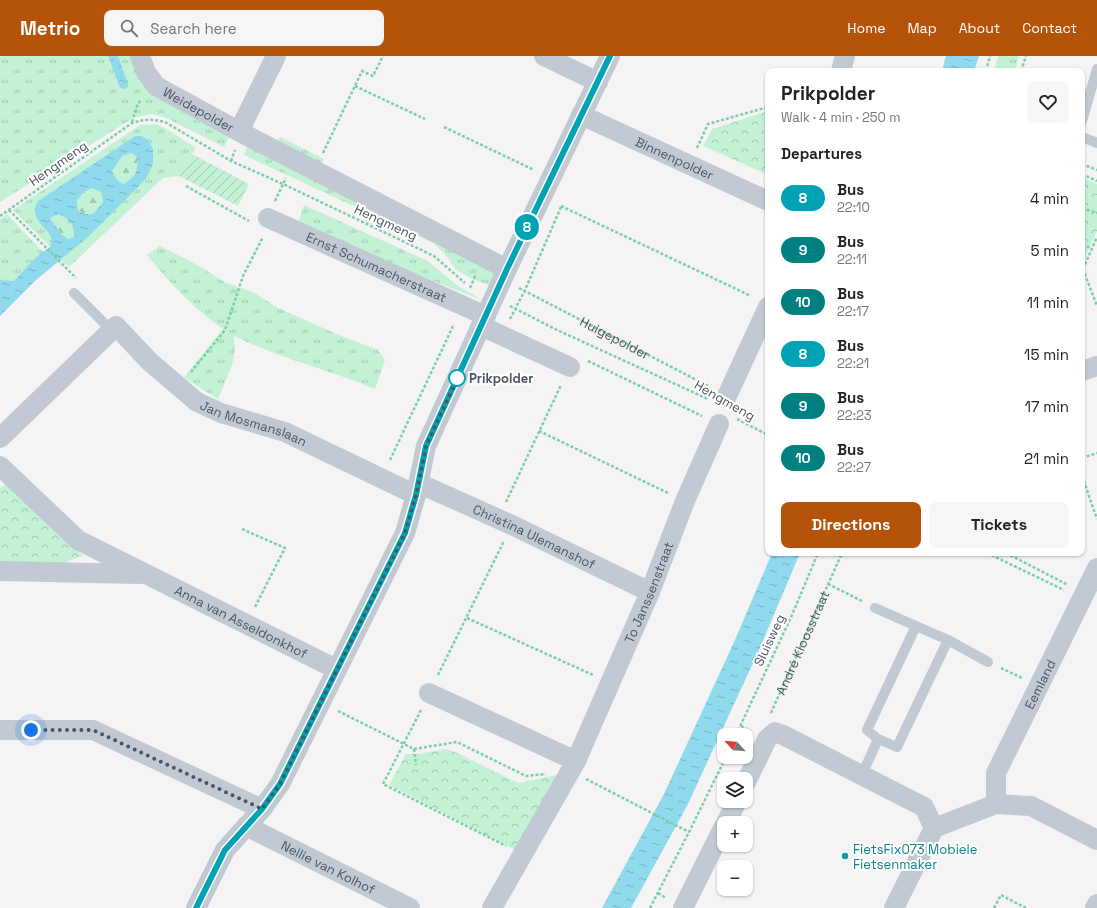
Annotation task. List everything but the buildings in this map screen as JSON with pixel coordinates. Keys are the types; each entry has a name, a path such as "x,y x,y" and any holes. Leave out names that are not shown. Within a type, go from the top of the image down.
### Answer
{"street":[{"name":"Weidepolder","path":"140,56 146,72 156,86 240,132 276,56"},
{"path":"544,56 598,82"},
{"path":"196,908 225,850 262,809 280,784 405,533 417,489 426,446 505,274 610,56"},
{"path":"842,68 845,56"},
{"name":"Binnenpolder","path":"581,115 765,200"},
{"path":"240,132 479,255 505,274"},
{"name":"Ernst Schumacherstraat","path":"268,218 462,305 484,321"},
{"path":"719,399 765,313"},
{"path":"484,321 501,335 572,361"},
{"name":"Jan Mosmanslaan","path":"112,331 116,326 150,362 197,402 220,413 284,432 382,478 417,489"},
{"path":"0,438 112,331"},
{"path":"1085,370 1097,366"},
{"name":"To Janssenstraat","path":"492,908 573,766 650,592 685,501 728,421"},
{"name":"Anna van Asseldonkhof","path":"0,466 78,540 336,669"},
{"name":"Christina Ulemanshof","path":"417,489 499,518 650,592"},
{"name":"Eemland","path":"996,804 996,773 1097,568"},
{"name":"Anna van Asseldonkhof","path":"0,571 146,574"},
{"path":"429,693 573,766"},
{"path":"0,730 93,730 262,809"},
{"path":"751,772 771,736 783,734 924,807 934,828"},
{"path":"894,908 934,828 996,804 1031,806 1097,840"},
{"name":"Nellie van Kolhof","path":"246,826 410,908"},
{"path":"685,908 717,841"},
{"path":"1095,908 1097,904"}],"lane":[{"path":"1085,111 1097,69"},
{"path":"1085,139 1097,143"},
{"name":"Jan Mosmanslaan","path":"74,293 112,331"},
{"path":"875,608 948,640 988,662"},
{"path":"916,626 867,730 878,739 897,747 948,640"},
{"path":"862,775 878,739"}],"path":[{"path":"315,170 362,71 373,76 383,56"},
{"path":"987,68 990,56"},
{"path":"1022,68 1026,56"},
{"path":"132,123 137,106 145,93 156,86"},
{"path":"355,86 425,119"},
{"path":"690,165 708,124 765,108"},
{"name":"Hengmeng","path":"0,216 132,123 141,120 154,119 165,122 231,161 283,184 434,256 471,287 557,330 706,398 719,399"},
{"path":"444,127 551,178"},
{"path":"179,387 225,330 243,276 267,230 268,218 283,184 296,160"},
{"path":"1085,165 1097,170"},
{"path":"1085,175 1097,180"},
{"path":"186,186 254,224 268,218"},
{"path":"501,335 526,290 564,199"},
{"path":"561,206 744,293"},
{"path":"1085,209 1097,213"},
{"path":"9,210 63,266"},
{"path":"1085,263 1097,237"},
{"path":"1085,246 1092,248"},
{"path":"382,478 471,287 479,255"},
{"name":"Huigepolder","path":"505,274 526,290 719,399"},
{"path":"1085,276 1097,306"},
{"path":"499,518 572,361 728,421"},
{"name":"Hengmeng","path":"728,421 765,434"},
{"path":"539,431 685,501"},
{"path":"1085,457 1097,453"},
{"path":"1085,485 1097,519"},
{"path":"242,529 285,548 247,624"},
{"name":"Sluisweg","path":"739,728 792,615 817,556"},
{"name":"André Kloosstraat","path":"771,736 769,716 841,556"},
{"path":"994,556 1083,596"},
{"path":"1011,556 1083,596"},
{"path":"828,584 875,608"},
{"path":"466,618 610,683"},
{"path":"988,662 1038,686"},
{"path":"320,702 414,749 457,742 526,776 573,766 637,806 689,832"},
{"path":"414,749 416,765"},
{"path":"650,908 723,764"},
{"path":"994,908 1001,895 1026,908"}],"green space":[{"path":"0,56 108,56 120,88 128,84 118,56 134,56 231,133 224,147 164,117 151,114 133,118 0,202"},
{"path":"998,56 1019,56 1016,68 995,68"},
{"path":"765,112 765,174 703,146 712,129"},
{"path":"155,124 166,128 196,147 179,176 163,178 69,267 61,260 146,179 153,164 153,149 135,136 38,201 34,214 52,238 50,247 13,210 140,125"},
{"path":"252,132 275,145 280,137 324,159 321,167 500,262 492,286 472,279 456,270 445,254 433,243 244,155"},
{"path":"131,153 138,158 136,171 131,179 123,184 117,180 111,171 122,156"},
{"path":"192,154 249,184 238,206 179,176"},
{"path":"1085,178 1097,184 1097,231 1085,257"},
{"path":"92,188 101,192 103,202 93,214 84,214 78,210 77,200 84,192"},
{"path":"304,205 428,261 458,286 484,301 345,246 300,225 299,220"},
{"path":"7,214 43,252 14,281 0,280 0,219"},
{"path":"59,214 71,223 74,237 69,239 62,235 50,218"},
{"path":"160,246 199,266 226,283 253,292 278,308 339,335 378,350 385,360 375,389 269,351 234,336 235,349 232,365 218,399 186,379 184,377 223,329 182,295 147,255"},
{"path":"10,484 83,556 53,566 0,565 0,487"},
{"path":"445,749 453,751 519,783 566,773 521,853 389,785 406,754 418,754"}],"water":[{"path":"108,56 118,56 128,84 128,87 125,89 120,88"},
{"path":"946,56 979,56 975,68 943,68"},
{"path":"135,136 141,136 147,139 153,149 153,164 146,179 88,237 36,280 0,316 0,280 14,281 38,255 49,248 51,244 49,234 35,214 35,208 38,201","holes":["131,153 138,158 136,171 131,179 123,184 117,180 112,171 122,156","92,188 101,192 103,202 93,214 84,214 78,210 77,200 84,192","59,214 66,219 72,225 74,237 69,239 62,235 50,218"]},
{"path":"771,556 799,556 759,650 723,728 717,728 717,741 687,806 631,908 602,908 664,794 735,640"}],"bus line":[{"name":"8","path":"196,908 225,850 262,809 280,784 405,533 416,495 426,446 507,269 610,56"}],"place":[{"name":"Prikpolder","path":"457,378"},
{"name":"FietsFix073 Mobiele Fietsenmaker","path":"845,856"}],"route":[{"path":"31,730 93,730 262,809 280,784 405,533 416,495 426,446 458,377 457,378"}]}
